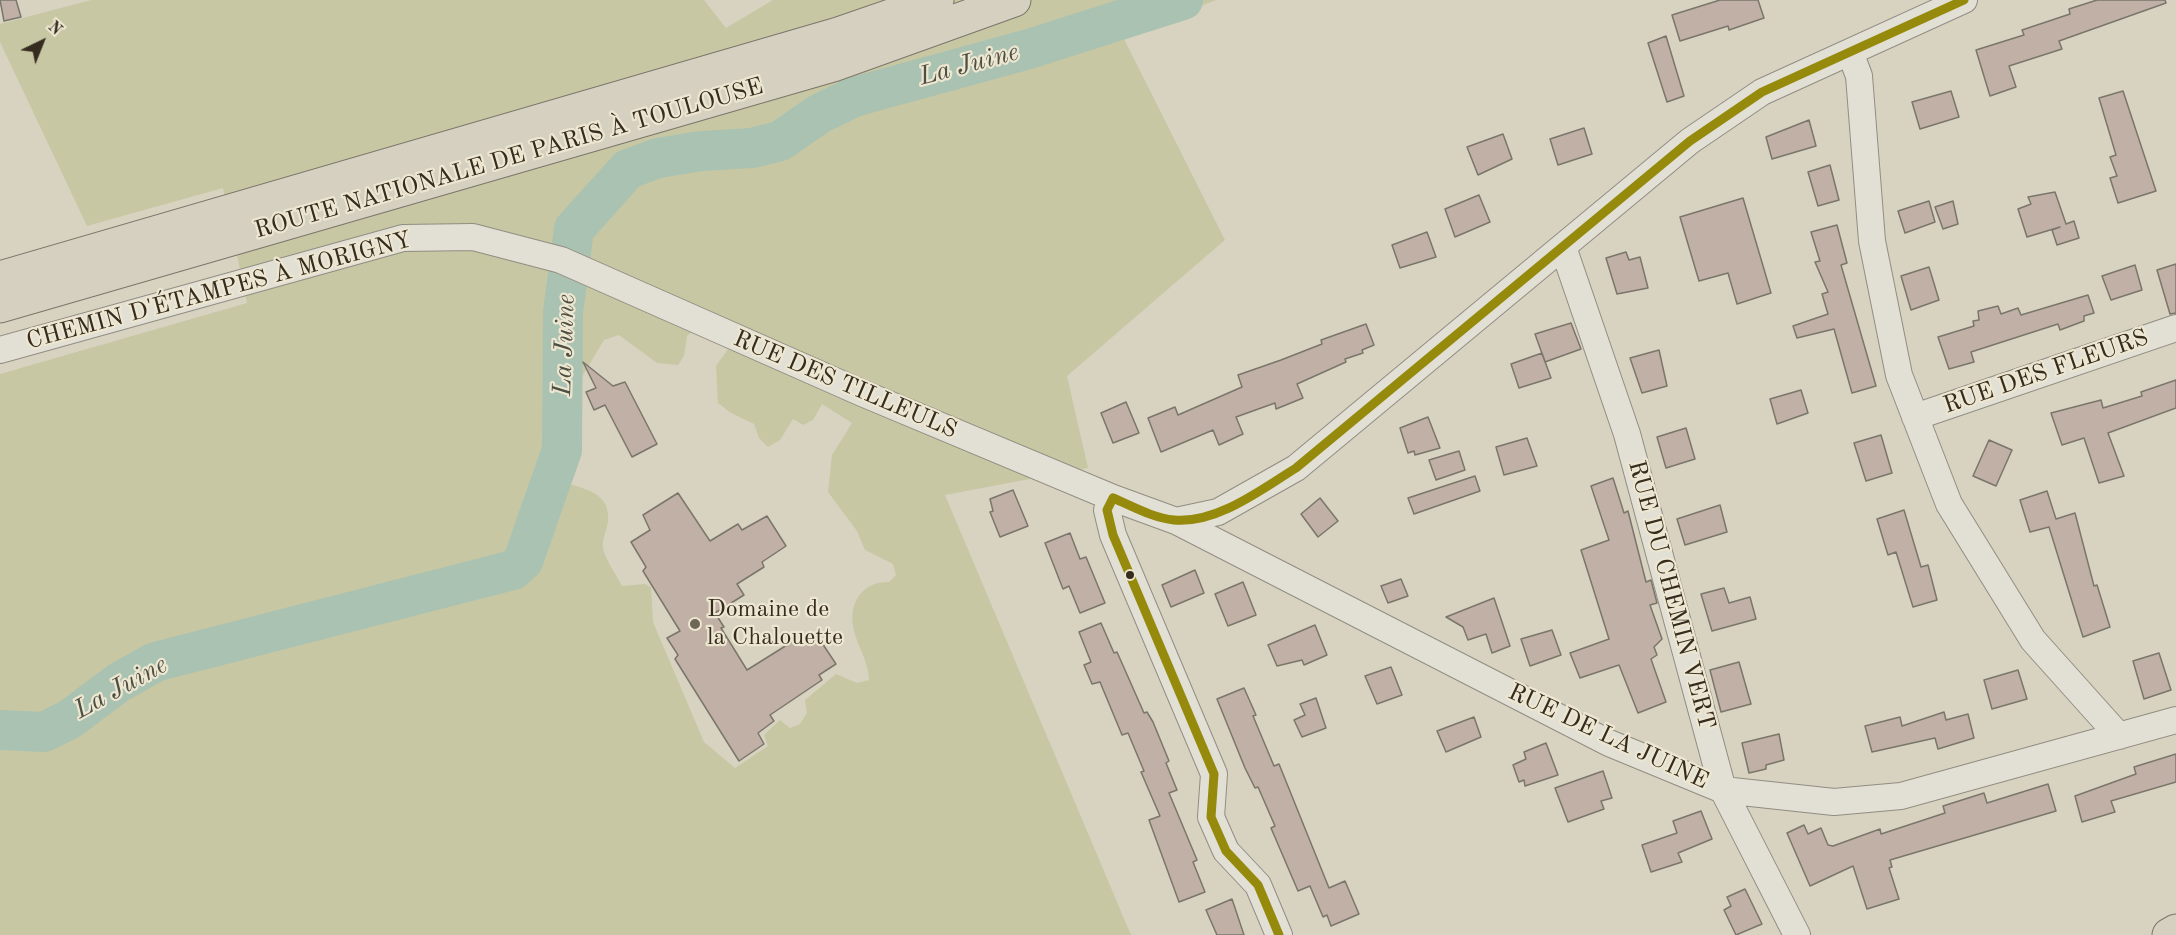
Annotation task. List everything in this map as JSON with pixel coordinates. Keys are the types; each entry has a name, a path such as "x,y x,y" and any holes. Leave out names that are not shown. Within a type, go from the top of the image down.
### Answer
{"main road":[{"name":"ROUTE NATIONALE DE PARIS À TOULOUSE","path":"0,278 838,34 938,0"},
{"name":"ROUTE NATIONALE DE PARIS À TOULOUSE","path":"0,306 832,65 1014,0"},
{"path":"2169,935 2176,931"}],"street":[{"path":"1176,521 1218,512 1296,468 1690,141 1762,92 1964,0"},
{"path":"1850,52 1859,76 1872,241 1899,375 1949,504 2034,640 2119,736"},
{"name":"CHEMIN D'ÉTAMPES À MORIGNY","path":"0,350 403,238 473,237 567,263"},
{"name":"RUE DU CHEMIN VERT","path":"1563,247 1627,434 1723,790 1797,935"},
{"name":"RUE DES TILLEULS","path":"567,263 862,393 1113,498 1176,521"},
{"name":"RUE DES FLEURS","path":"1915,417 2176,328"},
{"path":"1113,498 1107,510 1113,535 1214,774 1211,817 1226,851 1258,885 1279,935"},
{"name":"RUE DE LA JUINE","path":"1176,521 1610,743 1723,790 1834,802 1901,796 2176,720"}],"green space":[{"path":"91,0 704,0 726,28 773,0 1216,0 1123,37 1225,240 1067,376 1088,468 945,495 1131,935 0,935 0,374 247,303 223,188 87,226 0,42 0,24","holes":["697,328 731,345 716,366 718,403 731,413 754,424 759,438 768,447 780,440 793,419 803,425 813,420 822,404 852,423 832,455 828,492 857,531 865,550 893,564 896,575 889,582 872,585 866,589 860,594 853,608 853,626 867,666 869,680 857,683 836,674 805,700 807,713 800,724 790,728 780,720 764,735 768,746 735,768 704,742 653,622 651,587 645,584 622,586 608,561 603,548 608,521 606,505 591,491 569,484 569,427 577,385 604,340 619,335 657,363 678,365 684,356 687,336"]}],"building":[{"path":"0,0 16,0 21,17 4,21"},
{"path":"1720,0 1758,0 1764,18 1729,30 1728,26 1680,41 1672,15"},
{"path":"2097,0 2165,0 2166,3 2059,41 2062,49 2009,66 2016,87 1990,96 1976,50 2024,35 2022,30 2070,14 2069,9"},
{"path":"1666,36 1684,96 1667,102 1648,43"},
{"path":"1951,91 1959,117 1920,129 1912,102"},
{"path":"2123,91 2156,191 2118,203 2110,178 2117,176 2110,157 2116,155 2099,98"},
{"path":"1809,120 1816,146 1772,159 1766,137"},
{"path":"1584,128 1592,154 1558,165 1550,139"},
{"path":"1503,134 1512,159 1478,175 1467,147"},
{"path":"1830,165 1839,200 1818,206 1808,172"},
{"path":"2055,192 2066,224 2074,221 2079,238 2057,245 2052,230 2060,227 2027,237 2018,209 2031,204 2028,197"},
{"path":"1479,195 1490,222 1455,237 1445,209"},
{"path":"1743,198 1771,293 1737,304 1728,273 1699,281 1680,217"},
{"path":"1929,201 1935,222 1905,233 1898,211"},
{"path":"1953,201 1958,224 1943,229 1935,207"},
{"path":"1837,225 1847,263 1841,265 1876,386 1852,393 1834,329 1797,338 1793,326 1828,314 1822,294 1828,292 1815,262 1820,261 1811,232"},
{"path":"1427,232 1436,257 1400,268 1392,245"},
{"path":"1626,252 1629,260 1640,257 1648,288 1617,294 1606,258"},
{"path":"2176,264 2176,313 2170,314 2157,270"},
{"path":"2135,265 2142,290 2111,300 2102,276"},
{"path":"1929,267 1939,300 1911,310 1901,276"},
{"path":"2088,295 2094,313 2084,316 2084,321 2060,330 2058,324 1971,352 1974,362 1949,369 1938,337 1974,326 1973,321 1979,320 1978,311 1998,306 2001,314 2018,308 2021,315"},
{"path":"1571,323 1581,349 1545,362 1535,334"},
{"path":"1366,324 1374,345 1362,350 1363,353 1345,359 1346,362 1297,384 1303,398 1276,409 1275,403 1236,417 1243,434 1219,445 1213,430 1161,452 1148,418 1175,407 1178,415 1242,387 1238,375 1322,344 1321,340"},
{"path":"1659,350 1667,386 1642,393 1630,358"},
{"path":"1542,353 1551,378 1519,388 1511,364"},
{"path":"583,362 613,386 625,382 657,444 632,457 605,405 594,410 586,392 596,388"},
{"path":"2176,380 2176,408 2108,433 2124,476 2099,483 2084,438 2062,445 2051,413 2101,400 2103,408 2142,396 2141,392"},
{"path":"1801,390 1808,413 1777,424 1770,399"},
{"path":"1126,402 1139,433 1113,443 1101,413"},
{"path":"1428,417 1440,448 1415,455 1414,451 1408,453 1400,428"},
{"path":"1686,428 1695,459 1666,468 1657,437"},
{"path":"1881,435 1892,473 1866,481 1854,443"},
{"path":"1527,438 1537,466 1504,475 1496,447"},
{"path":"1989,440 2012,450 1996,486 1973,476"},
{"path":"1459,451 1465,470 1436,480 1429,460"},
{"path":"1475,476 1480,491 1414,514 1408,498"},
{"path":"1613,478 1624,513 1628,511 1646,582 1651,580 1657,603 1650,605 1662,639 1654,647 1657,655 1651,659 1666,702 1638,713 1619,665 1580,678 1570,653 1609,639 1581,550 1609,540 1591,486"},
{"path":"1013,490 1028,526 1000,537 990,512 993,511 990,499"},
{"path":"2047,491 2056,519 2075,513 2094,586 2097,585 2110,627 2083,637 2049,527 2030,532 2020,500"},
{"name":"Domaine de la Chalouette","path":"678,493 710,541 738,524 742,530 767,516 786,546 762,562 764,567 737,584 744,595 715,613 724,627 721,628 747,670 795,640 799,645 816,634 836,664 819,675 822,680 770,715 774,721 758,733 764,744 739,761 675,659 678,655 667,638 680,631 643,571 646,567 631,542 650,530 643,515"},
{"path":"1320,498 1338,521 1318,537 1301,514"},
{"path":"1720,505 1727,532 1685,545 1677,519"},
{"path":"1904,510 1921,567 1928,565 1937,600 1913,607 1896,552 1888,555 1877,519"},
{"path":"1070,533 1080,559 1086,557 1105,603 1080,613 1069,586 1063,589 1045,543"},
{"path":"1195,570 1204,593 1171,607 1162,585"},
{"path":"1401,579 1408,596 1388,603 1381,586"},
{"path":"1243,582 1256,615 1228,626 1215,594"},
{"path":"1724,588 1729,603 1750,597 1756,619 1712,631 1701,594"},
{"path":"1494,598 1510,646 1492,653 1486,634 1468,640 1463,627 1446,617"},
{"path":"1101,623 1114,653 1117,652 1144,713 1147,712 1153,722 1169,761 1166,763 1177,790 1169,793 1197,860 1193,862 1205,892 1179,902 1149,820 1160,816 1141,772 1144,771 1128,733 1122,735 1100,682 1092,684 1084,665 1091,662 1079,632"},
{"path":"1315,625 1327,655 1304,665 1302,660 1277,666 1268,645"},
{"path":"1552,630 1561,655 1530,666 1521,639"},
{"path":"2159,653 2171,690 2144,699 2133,661"},
{"path":"1739,662 1751,704 1721,712 1710,670"},
{"path":"1391,667 1402,695 1377,704 1365,676"},
{"path":"2018,670 2027,699 1992,709 1984,680"},
{"path":"1244,688 1274,766 1279,764 1329,888 1345,881 1359,914 1331,926 1327,915 1323,917 1310,886 1298,891 1271,828 1275,826 1258,787 1255,788 1245,768 1217,699"},
{"path":"1316,698 1326,728 1302,737 1294,720 1305,715 1300,704"},
{"path":"1944,712 1946,720 1968,714 1974,738 1938,749 1935,738 1872,752 1865,726 1900,717 1902,726"},
{"path":"1474,717 1481,737 1446,752 1437,731"},
{"path":"1779,734 1784,760 1766,765 1766,769 1749,773 1742,743"},
{"path":"1546,743 1558,775 1525,786 1524,780 1519,782 1513,765 1526,759 1524,752"},
{"path":"2176,754 2176,782 2111,801 2115,812 2082,822 2075,796 2136,774 2134,767"},
{"path":"1603,771 1612,798 1601,801 1604,809 1568,822 1555,788"},
{"path":"2048,784 2056,811 1890,860 1892,867 1889,868 1899,899 1867,909 1853,866 1810,886 1787,833 1804,825 1808,834 1821,828 1828,845 1833,846 1880,829 1881,834 1945,813 1943,806 1984,793 1987,803"},
{"path":"1701,811 1712,839 1678,853 1682,862 1651,872 1642,845 1677,833 1673,821"},
{"path":"1745,889 1762,924 1736,935 1724,910 1731,906 1727,897"},
{"path":"1232,899 1244,935 1217,935 1206,910"}],"waterway":[{"name":"La Juine","path":"0,730 44,732 70,719 118,683 155,662 513,570 523,561 562,450 563,312 574,229 628,169 658,158 701,151 752,148 780,141 819,114 854,97 1029,49 1183,0"}],"transit line":[{"path":"1279,935 1258,885 1226,851 1211,817 1214,774 1113,535 1107,510 1113,498 1158,517 1190,520 1223,511 1254,495 1296,468 1690,141 1762,92 1964,0"}],"place":[{"name":"Domaine de la Chalouette","path":"695,624"}]}
